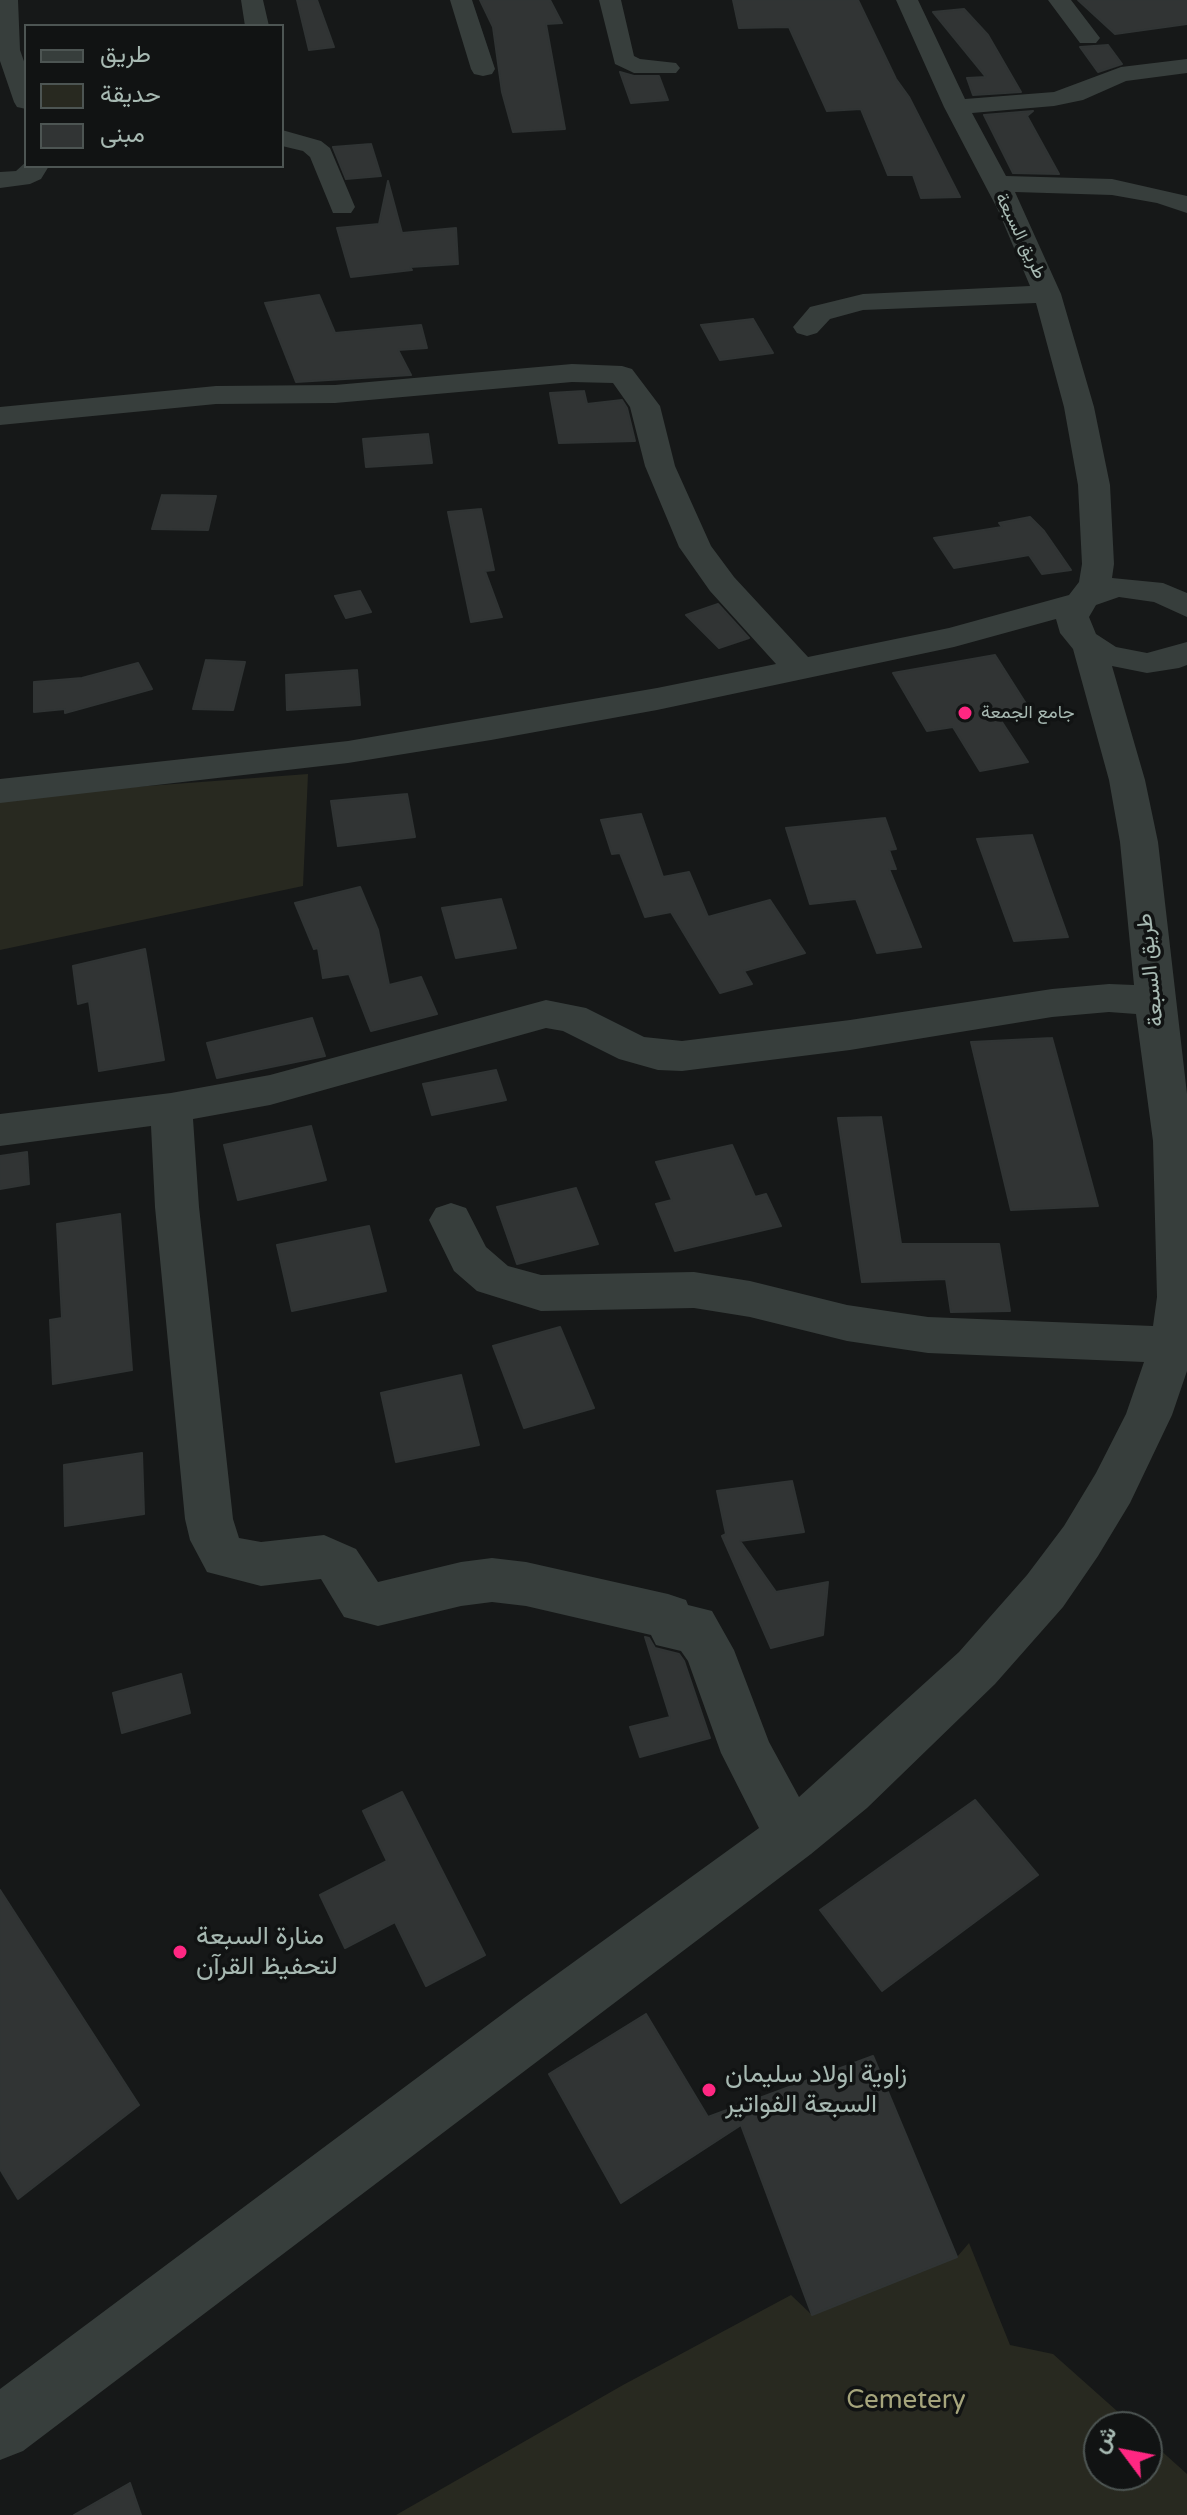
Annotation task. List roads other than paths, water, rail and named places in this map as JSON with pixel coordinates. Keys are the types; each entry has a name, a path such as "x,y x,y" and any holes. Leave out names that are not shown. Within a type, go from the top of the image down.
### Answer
{"street":[{"path":"252,0 257,24"},
{"path":"461,0 483,69"},
{"path":"610,0 623,59 634,66 668,68"},
{"name":"طريق السبعة","path":"907,0 956,107 1011,210 1047,294 1079,407 1094,485"},
{"path":"1059,0 1088,38"},
{"path":"4,5 8,50 24,96"},
{"path":"956,107 1054,99 1074,95 1121,74 1187,66"},
{"path":"1089,87 1153,84 1180,92"},
{"path":"284,139 312,146 321,153 342,207"},
{"path":"0,180 21,179 32,174 35,168"},
{"path":"995,184 1112,187 1163,196 1187,205"},
{"path":"807,327 820,313 863,302 1047,294"},
{"path":"0,416 216,395 335,394 572,373 617,373 626,377 645,406 660,466 695,547 722,584 799,668"},
{"path":"1094,485 1131,555 1179,599"},
{"path":"1082,600 1095,583 1098,564 1094,485"},
{"path":"0,791 348,752 657,699 954,637 1082,600 1100,590 1119,587 1179,599"},
{"name":"طريق السبعة","path":"0,2428 418,2111 792,1836 848,1790 977,1668 1045,1591 1081,1541 1113,1488 1149,1415 1173,1345 1179,1297 1180,1148 1161,1061 1139,842 1127,780 1086,644 1073,625 1074,609 1082,600"},
{"path":"954,637 1086,644 1126,661 1182,656"},
{"name":"طريق السبعة","path":"1127,780 1134,702 1148,677 1182,656"},
{"path":"0,1130 171,1108 270,1090 546,1014 572,1018 633,1049 658,1055 682,1056 820,1040 1052,1003 1109,998 1156,1001"},
{"path":"171,1108 177,1207 209,1519 214,1540 224,1557 261,1564 324,1557 339,1564 362,1601 378,1604 461,1584 492,1580 526,1584 668,1616 674,1629 694,1627 709,1650 747,1753 792,1836"},
{"path":"451,1220 470,1259 493,1279 541,1293 694,1290 750,1299 847,1323 928,1335 1173,1345"}],"place":[{"name":"جامع الجمعة","path":"965,713"},
{"name":"منارة السبعة لتحفيظ القرآن","path":"180,1952"},
{"name":"زاوية اولاد سليمان السبعة الفواتير","path":"709,2090"}],"park label":[{"name":"Cemetery","path":"906,2401"}]}
